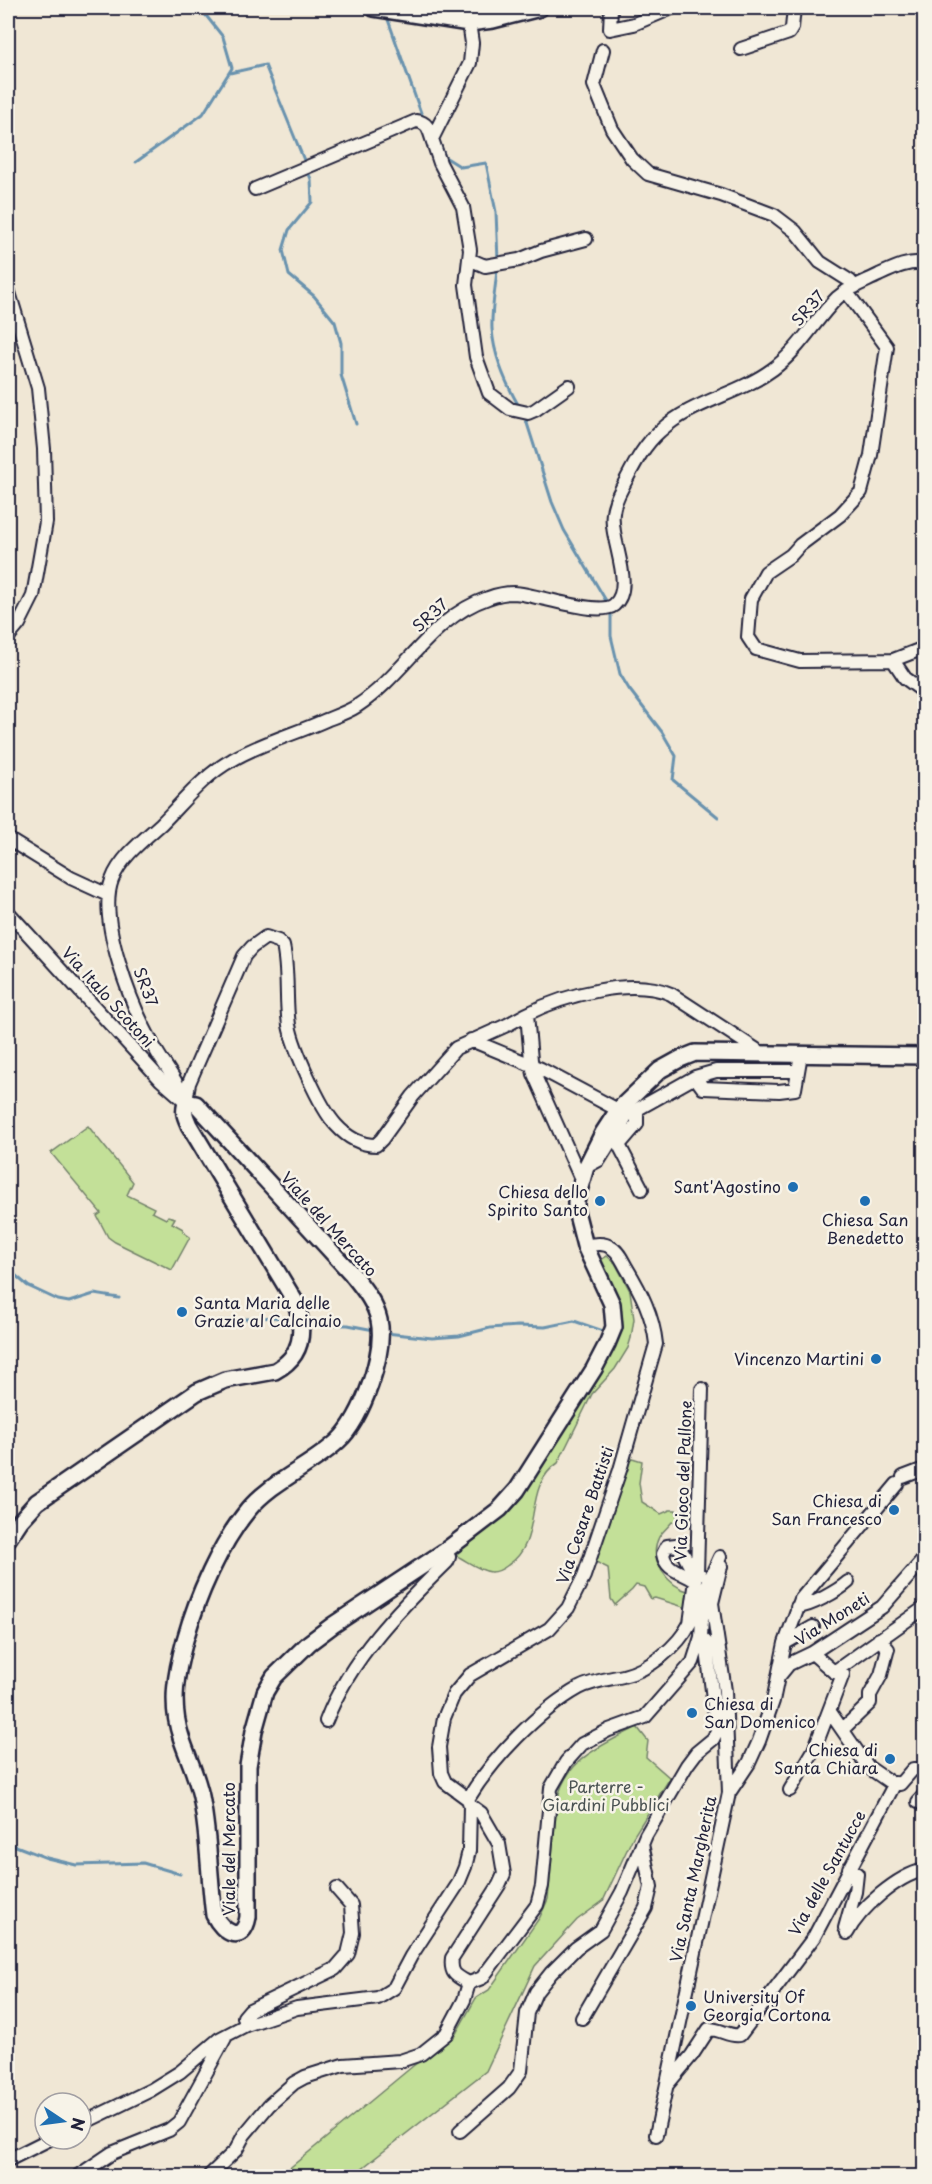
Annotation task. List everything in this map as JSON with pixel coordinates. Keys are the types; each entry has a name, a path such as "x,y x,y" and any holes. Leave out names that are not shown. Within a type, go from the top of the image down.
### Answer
{"main road":[{"path":"374,8 469,23 493,14 540,8"},
{"name":"Viale del Mercato","path":"186,1102 196,1104 352,1274 371,1298 379,1317 381,1330 379,1352 370,1383 346,1433 332,1446 270,1489 250,1508 226,1541 202,1593 186,1638 175,1681 176,1711 181,1737 202,1800 214,1915 224,1931 234,1934 241,1932 247,1925 248,1766 259,1710 274,1677 303,1648 333,1624 445,1551 500,1509 517,1490 570,1410 608,1344 614,1327 612,1304 585,1246 576,1211 576,1201 584,1173 603,1133 618,1110 660,1070 695,1053 924,1056"},
{"path":"8,1539 37,1502 168,1410 216,1383 275,1371 283,1367 300,1344 302,1320 296,1303 189,1125 184,1115 186,1102"}],"street":[{"path":"611,8 610,29 634,24 672,8"},
{"path":"741,49 789,33 792,28 794,8"},
{"path":"432,139 470,63 472,43 469,23"},
{"path":"603,50 594,85 612,129 632,159 648,174 721,195 774,215 795,231 820,262 850,281 851,289 887,347 871,455 861,492 840,515 766,572 751,599 748,637 756,649 800,661 893,660 924,648"},
{"path":"255,189 416,121 422,122 428,127 440,163 463,207 470,250 465,285 476,357 489,393 510,409 528,413 536,410 569,386"},
{"path":"469,259 485,266 519,260 541,251 586,239"},
{"name":"SR37","path":"186,1102 178,1082 153,1045 128,989 111,931 108,895 113,877 121,864 215,771 258,748 356,707 382,686 440,626 468,605 510,592 594,609 611,607 623,591 623,579 612,524 613,512 617,498 645,447 660,430 682,415 739,389 775,368 837,298 851,289 897,267 924,263"},
{"path":"8,290 38,388 44,449 46,522 33,596 19,624 8,638"},
{"path":"893,660 905,678 924,692"},
{"path":"8,839 70,878 108,895"},
{"name":"Via Italo Scotoni","path":"8,912 161,1080 186,1102"},
{"path":"186,1102 189,1083 237,967 252,947 266,937 278,941 283,946 287,966 289,1023 294,1046 334,1124 352,1138 368,1145 376,1145 382,1139 413,1096 456,1048 539,1008 586,993 640,987 654,988 671,994 763,1054"},
{"path":"527,1014 532,1065 584,1173 600,1160 627,1115 694,1077 716,1071 798,1071"},
{"path":"471,1040 532,1065 618,1110"},
{"path":"694,1077 703,1088 779,1091 795,1089 801,1054"},
{"path":"637,1109 637,1124 619,1145 642,1189"},
{"name":"Via Cesare Battisti","path":"469,1983 456,1976 451,1968 452,1958 504,1874 499,1844 481,1813 446,1782 441,1773 440,1732 454,1694 470,1675 549,1629 568,1608 584,1576 620,1470 656,1344 653,1323 644,1297 617,1252 604,1245 585,1246"},
{"name":"Via Gioco del Pallone","path":"469,1802 498,1757 525,1729 548,1710 579,1688 600,1680 642,1670 657,1660 687,1630 690,1623 695,1582 702,1389"},
{"path":"729,1792 749,1763 759,1741 797,1607 812,1585 900,1481 924,1469"},
{"path":"326,1721 335,1697 368,1647 411,1598 447,1562 449,1557 445,1551"},
{"name":"Via Santa Margherita","path":"656,2135 729,1792 724,1691 712,1603 722,1564 720,1557 708,1582"},
{"name":"Via Moneti","path":"779,1677 789,1664 812,1653 882,1607 924,1559"},
{"path":"209,2176 236,2150 244,2135 269,2105 294,2083 305,2077 343,2066 400,2061 421,2054 446,2034 464,2000 469,1983 482,1978 537,1905 542,1886 551,1788 566,1762 582,1744 609,1730 645,1717 693,1662 701,1637 703,1602 708,1582 695,1582"},
{"path":"797,1607 808,1606 827,1594 839,1590 848,1582"},
{"path":"834,1671 924,1608"},
{"path":"785,1643 813,1627"},
{"path":"460,2131 509,2088 521,2071 527,2013 536,1992 551,1972 576,1948 601,1930 642,1844 687,1765 696,1753 713,1739 717,1731 706,1641 701,1637"},
{"path":"843,1729 870,1703 870,1695 881,1675 888,1649 879,1639"},
{"path":"790,1790 814,1750 843,1674 834,1671 812,1653"},
{"path":"830,1712 868,1767 894,1785"},
{"name":"Via delle Santucce","path":"666,2086 692,2055 709,2029 718,2029 733,2036 740,2035 814,1937 895,1783 900,1784 913,1769 924,1769"},
{"path":"93,2118 151,2090 180,2072 219,2039 246,2025 297,2008 378,1998 394,1988 411,1956 458,1884 465,1867 469,1851 469,1802"},
{"path":"582,2018 646,1908 651,1887 642,1844"},
{"path":"849,1868 857,1874 844,1932 847,1933 854,1920 899,1880 924,1870"},
{"path":"246,2025 244,2017 250,2010 335,1970 348,1954 353,1933 351,1905 337,1889"},
{"path":"78,2176 112,2153 169,2130 179,2122 226,2036"},
{"path":"8,2160 33,2148"}],"green space":[{"path":"88,1126 133,1182 127,1195 154,1208 152,1212 166,1219 168,1216 175,1218 172,1223 183,1229 183,1232 190,1237 172,1270 108,1237 97,1216 101,1213 51,1153"},
{"path":"607,1256 615,1263 630,1291 634,1319 628,1348 615,1369 592,1394 558,1463 547,1473 540,1486 530,1529 519,1555 500,1570 491,1572 482,1570 457,1556 456,1547 501,1518 522,1494 613,1346 600,1264"},
{"path":"629,1457 642,1461 639,1483 642,1502 661,1514 676,1510 683,1524 672,1522 663,1531 656,1546 656,1554 658,1563 667,1578 690,1592 687,1608 655,1598 651,1599 644,1587 636,1585 615,1605 611,1599 608,1568 596,1562"},
{"name":"Parterre - Giardini Pubblici","path":"637,1727 648,1741 646,1757 670,1778 633,1837 603,1901 577,1920 535,1966 486,2071 352,2176 280,2176 413,2066 454,2037 476,1998 489,1990 540,1917 548,1899 557,1802 568,1774 598,1747"}],"waterway":[{"path":"136,162 203,114 232,68 223,37 200,8"},
{"path":"386,14 424,118"},
{"path":"230,73 265,65 306,165"},
{"path":"437,135 445,157 461,167 486,163 496,212 498,261"},
{"path":"308,172 311,179 312,202 289,230 283,250 289,275 314,296 335,322 341,343 341,375 356,424"},
{"path":"497,268 492,314 493,340 502,370 520,408"},
{"path":"525,417 552,502 564,530 608,604"},
{"path":"611,610 611,636 620,674 662,732 676,756 673,780 718,817"},
{"path":"8,1269 28,1286 58,1300 69,1302 94,1294 119,1298"},
{"path":"221,1321 274,1317 294,1321"},
{"path":"386,1333 432,1338 459,1336 490,1328 545,1327 574,1321 603,1331"},
{"path":"306,1324 348,1325 374,1330"},
{"path":"8,1843 47,1858 76,1865 143,1863 180,1874"}],"place":[{"name":"Sant'Agostino","path":"793,1187"},
{"name":"Chiesa dello Spirito Santo","path":"600,1201"},
{"name":"Chiesa San Benedetto","path":"865,1201"},
{"name":"Santa Maria delle Grazie al Calcinaio","path":"182,1312"},
{"name":"Vincenzo Martini","path":"876,1359"},
{"name":"Chiesa di San Francesco","path":"894,1510"},
{"name":"Chiesa di San Domenico","path":"692,1713"},
{"name":"Chiesa di Santa Chiara","path":"890,1759"},
{"name":"University Of Georgia Cortona","path":"691,2006"}]}
